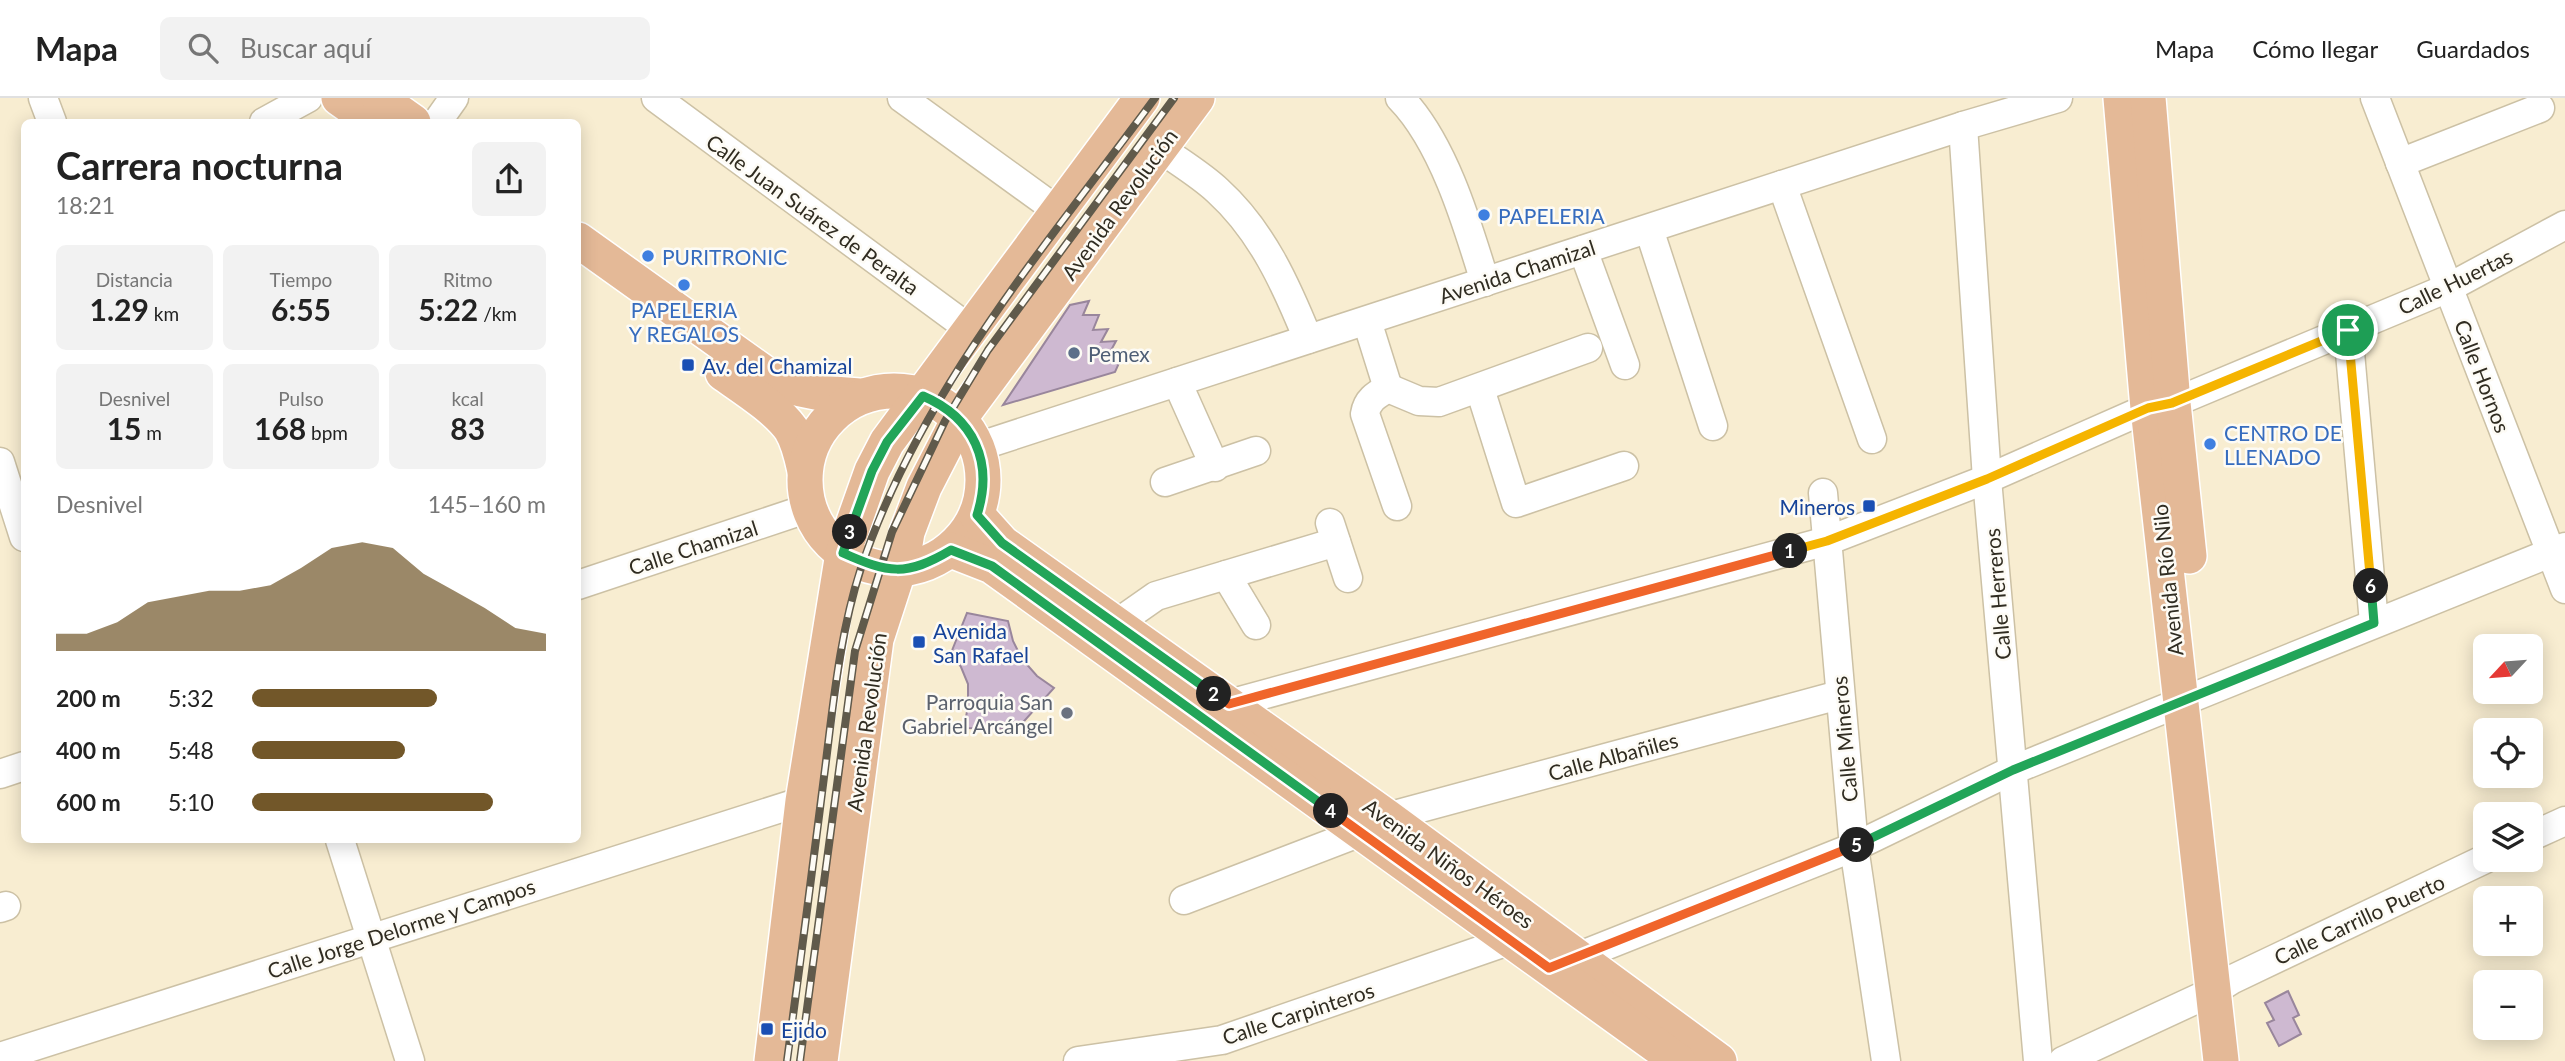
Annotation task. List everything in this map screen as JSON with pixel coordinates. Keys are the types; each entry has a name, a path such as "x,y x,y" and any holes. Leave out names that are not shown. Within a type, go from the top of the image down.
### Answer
{"main road":[{"path":"339,98 369,119"},
{"path":"379,98 409,119"},
{"name":"Avenida Revolución","path":"820,1061 876,639 903,556 907,532 924,487 968,433 1197,98"},
{"name":"Avenida Río Nilo","path":"2121,98 2160,405 2223,985 2241,1061"},
{"name":"Avenida Río Nilo","path":"2148,98 2160,405"},
{"name":"Avenida Revolución","path":"772,1061 803,801 843,553 872,471 887,442 1137,100"},
{"path":"581,242 771,378 790,388 812,393 861,397"},
{"path":"581,271 758,398 790,428 806,471"},
{"path":"897,390 938,402 968,433 982,463 984,484 977,515 966,534 951,550 916,567 877,568 843,553 823,534 809,508 806,471 811,447 817,435 830,417 844,405 880,391 897,390"},
{"name":"Avenida Niños Héroes","path":"977,515 1002,543 1229,704 1511,940 1563,962 1678,1061"},
{"name":"Avenida Niños Héroes","path":"951,550 992,566 1374,825 1563,962 1719,1061"},
{"name":"Avenida Río Nilo","path":"2221,1061 2223,985"}],"street":[{"path":"43,98 51,119"},
{"path":"270,119 308,98"},
{"path":"439,119 454,98"},
{"name":"Calle Juan Suárez de Peralta","path":"656,98 971,330"},
{"path":"902,98 1058,211"},
{"name":"Avenida Chamizal","path":"968,433 1177,382 1963,126 2058,98"},
{"name":"Calle Hornos","path":"2375,98 2448,288 2558,550 2565,589"},
{"path":"1417,103 1468,224 1485,282"},
{"path":"2400,163 2540,108"},
{"name":"Calle Herreros","path":"1963,126 1987,479 2038,1061"},
{"path":"1161,149 1217,190 1253,229 1288,291 1308,339"},
{"path":"1782,185 1872,439"},
{"name":"Calle Huertas","path":"1229,704 1827,541 1987,479 2160,405 2448,288 2565,225"},
{"path":"1649,229 1713,426"},
{"path":"1583,250 1625,365"},
{"path":"1367,321 1388,388"},
{"path":"2348,330 2374,623"},
{"path":"1388,388 1430,403 1480,389 1588,348"},
{"path":"1177,382 1215,467"},
{"path":"1388,388 1369,401 1365,414 1397,506"},
{"path":"1480,389 1516,503 1624,466"},
{"path":"1165,482 1256,451"},
{"path":"7,468 21,525"},
{"name":"Calle Mineros","path":"1823,492 1854,847 1886,1061"},
{"name":"Calle Chamizal","path":"581,584 809,508"},
{"path":"1116,624 1156,596 1226,575 1333,532 1348,578"},
{"path":"1563,962 1854,847 2013,770 2558,550"},
{"path":"1226,575 1256,625"},
{"name":"Calle Albañiles","path":"1184,900 1374,825 1839,695"},
{"path":"0,774 21,767"},
{"name":"Calle Jorge Delorme y Campos","path":"0,1056 803,801"},
{"path":"2543,831 2565,821"},
{"path":"341,843 410,1061"},
{"name":"Calle Carrillo Puerto","path":"2063,1061 2473,865"},
{"name":"Calle Carpinteros","path":"1079,1061 1166,1054 1222,1040 1511,940"}],"building":[{"name":"Pemex","path":"1089,301 1083,315 1099,315 1093,330 1108,329 1101,342 1116,341 1109,354 1124,352 1115,372 1003,405 1070,305"},
{"path":"967,613 1008,621 1013,641 1022,659 1037,676 1054,688 1017,729 964,728 968,684 951,653"},
{"path":"2288,991 2299,1015 2293,1018 2301,1034 2279,1046 2267,1023 2274,1020 2265,1003"}],"railway":[{"path":"787,1061 838,672 847,620 861,568 886,503 916,441 951,381 1030,265 1155,98"},
{"path":"800,1061 855,651 892,532 945,421 988,350 1174,98"}],"place":[{"name":"PAPELERIA","path":"1484,215"},
{"name":"PURITRONIC","path":"648,256"},
{"name":"PAPELERIA Y REGALOS","path":"684,285"},
{"name":"Pemex","path":"1074,353"},
{"name":"Av. del Chamizal","path":"688,365"},
{"name":"CENTRO DE LLENADO","path":"2210,444"},
{"name":"Mineros","path":"1869,506"},
{"name":"Avenida San Rafael","path":"919,642"},
{"name":"Parroquia San Gabriel Arcángel","path":"1067,713"},
{"name":"Ejido","path":"767,1029"}],"route":[{"path":"2348,330 2374,623 2013,770 1854,847 1549,968 992,566 951,550 916,567 897,569 877,568 843,553 872,471 887,442 923,396 951,411 974,439 982,463 984,484 977,515 1002,543 1229,704 1827,541 1987,479 2148,408 2172,403 2348,330"}]}
